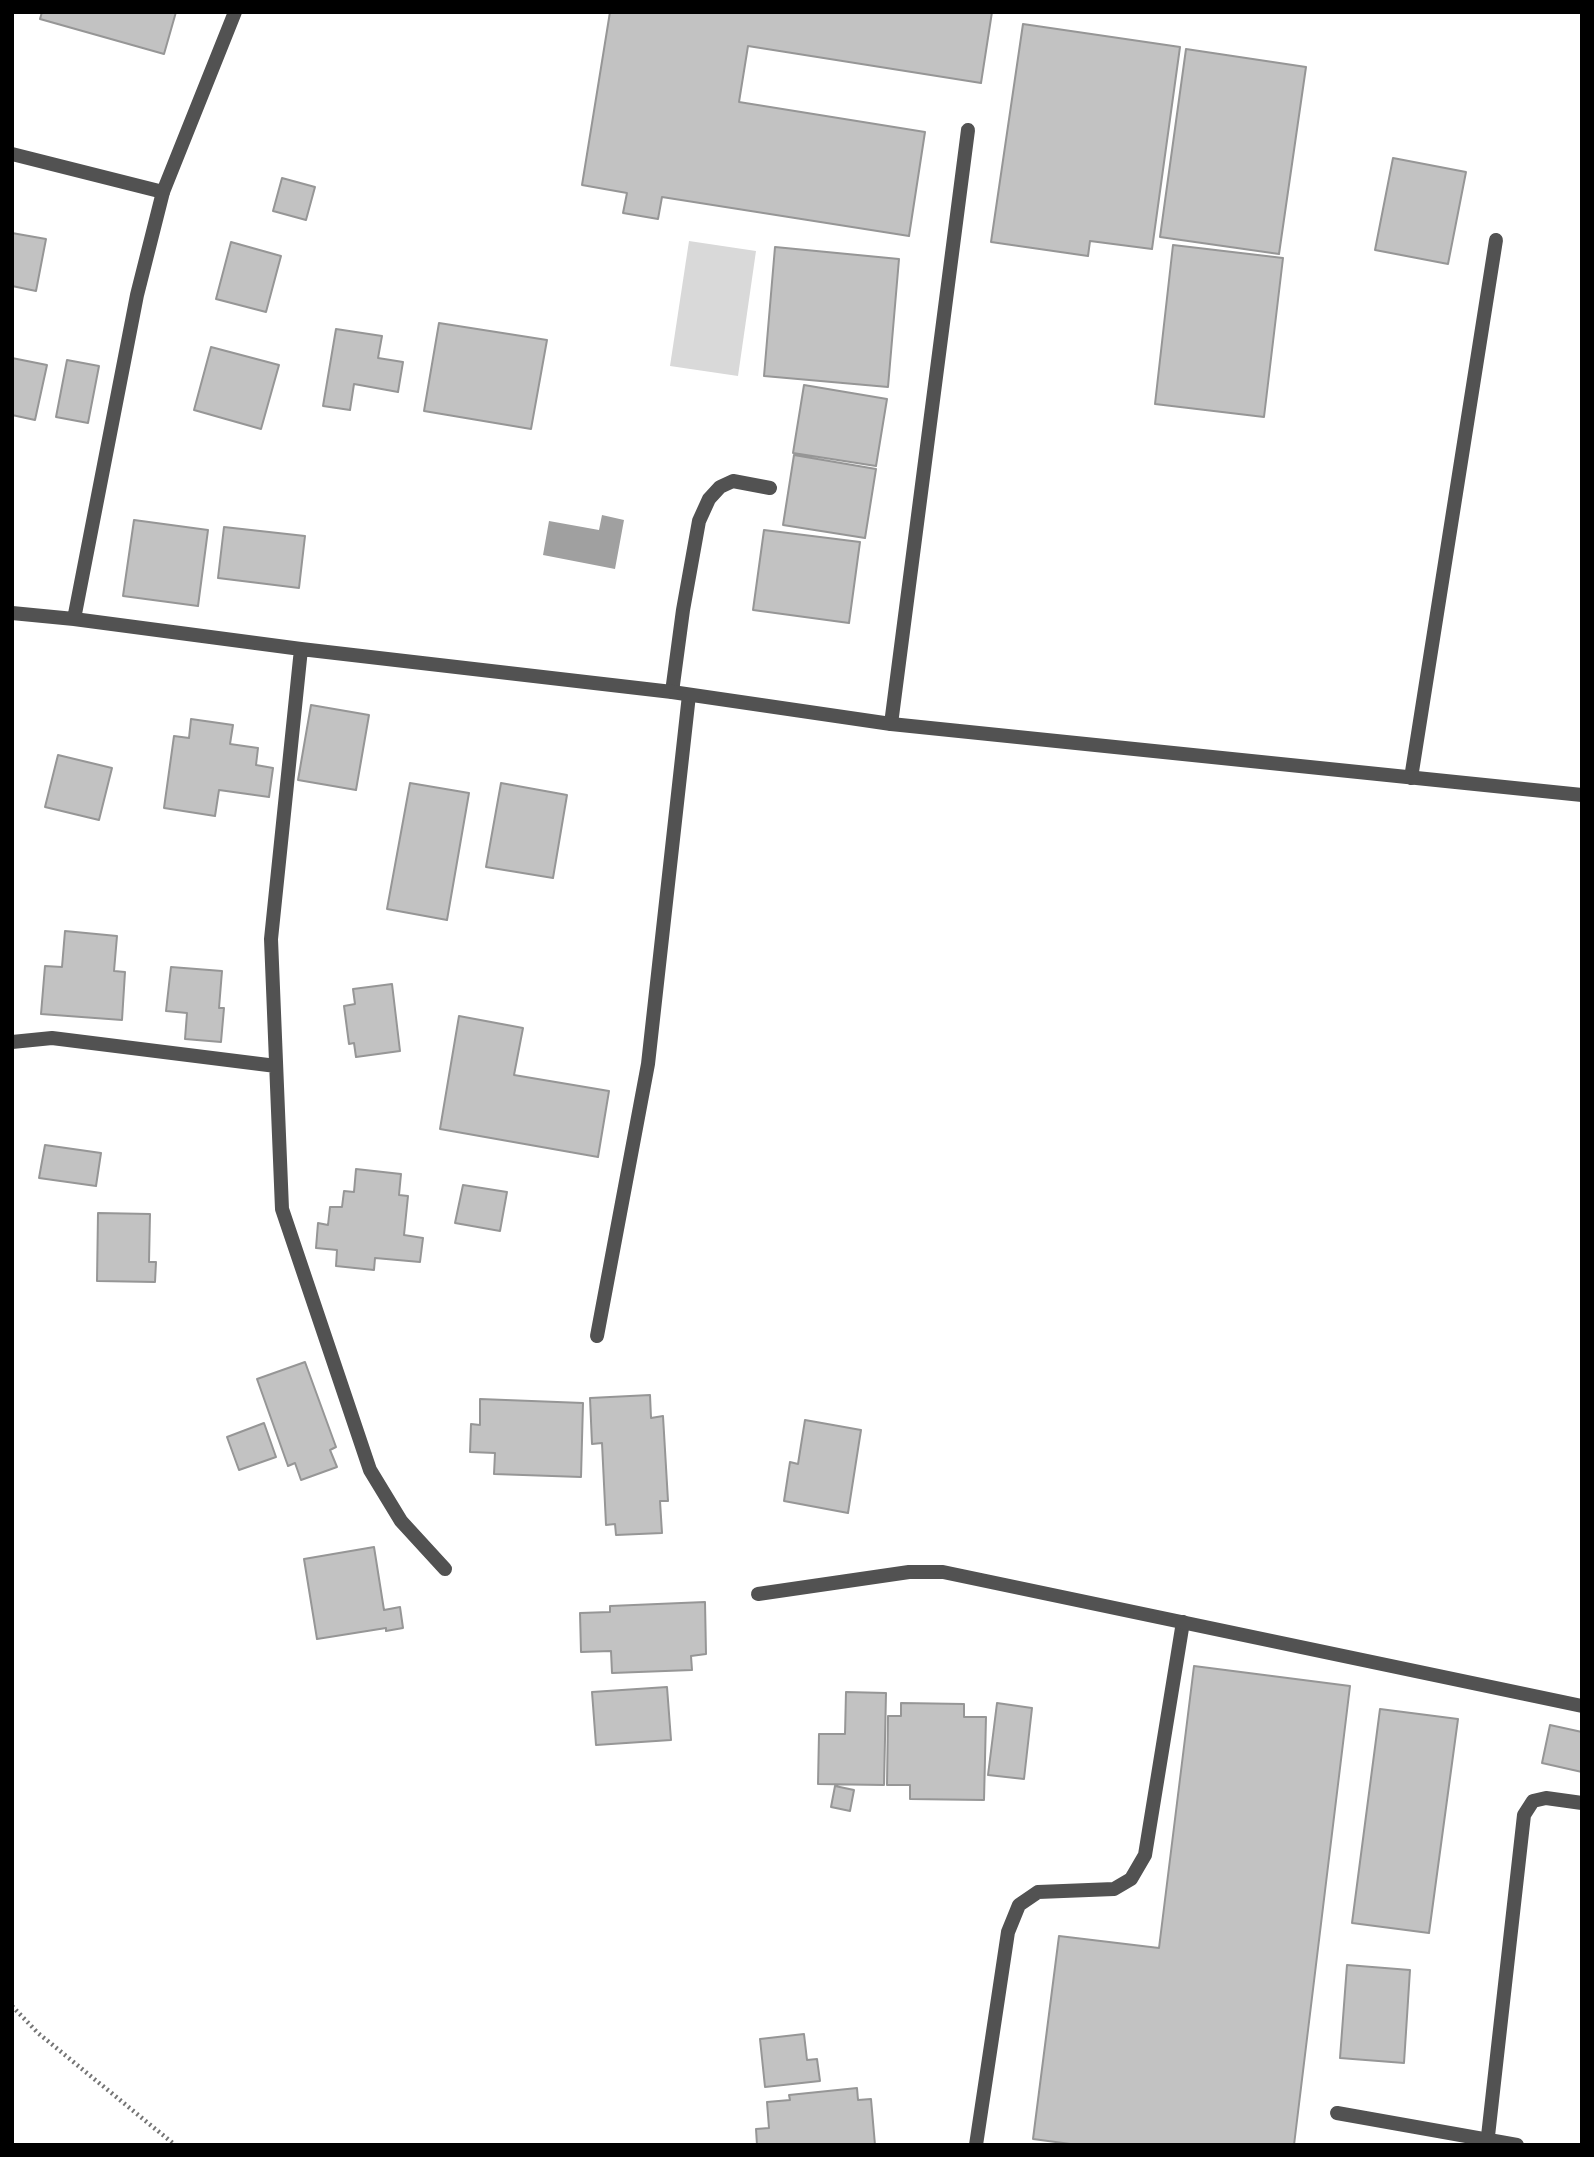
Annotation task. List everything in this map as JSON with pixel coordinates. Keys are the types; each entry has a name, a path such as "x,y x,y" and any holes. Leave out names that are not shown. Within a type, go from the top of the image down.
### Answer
{"street":[{"path":"74,619 137,296 163,192 235,12"},
{"path":"891,724 968,130"},
{"path":"12,154 163,192"},
{"path":"1411,778 1496,240"},
{"path":"672,692 699,520 709,499 720,487 733,481 770,488"},
{"path":"12,613 672,692 891,724 1582,795"},
{"path":"301,649 271,939 282,1209 370,1470 401,1521 445,1569"},
{"path":"597,1336 649,1064 689,695"},
{"path":"12,1042 52,1038 276,1066"},
{"path":"758,1594 909,1572 943,1572 1582,1706"},
{"path":"976,2145 1008,1932 1019,1905 1038,1892 1114,1889 1131,1880 1145,1855 1183,1622"},
{"path":"1488,2142 1524,1815 1533,1801 1546,1798 1582,1803"},
{"path":"1337,2113 1488,2142 1517,2145"}],"path":[{"path":"12,2006 38,2033 175,2145"}],"shaded area":[{"path":"689,241 756,251 738,376 670,366"},
{"path":"602,515 624,520 615,569 543,555 549,521 599,530"}],"building":[{"path":"42,12 176,12 164,54 40,19"},
{"path":"610,12 992,12 981,83 748,46 739,102 925,132 909,236 662,197 658,219 623,213 627,193 582,185"},
{"path":"1023,24 1180,47 1152,249 1090,241 1088,256 991,242"},
{"path":"1186,49 1306,67 1279,254 1160,237"},
{"path":"1393,158 1466,172 1448,264 1375,250"},
{"path":"282,178 315,187 306,220 273,211"},
{"path":"12,233 46,239 36,291 12,286"},
{"path":"231,242 281,256 266,312 216,299"},
{"path":"1173,245 1283,258 1264,417 1155,404"},
{"path":"775,247 899,259 888,387 764,376"},
{"path":"439,323 547,340 531,429 424,411"},
{"path":"336,329 382,336 378,358 403,362 398,392 354,384 350,410 323,406"},
{"path":"211,347 279,365 261,429 194,410"},
{"path":"12,358 47,365 35,420 12,415"},
{"path":"67,360 99,366 88,423 56,417"},
{"path":"804,385 887,399 876,466 793,453"},
{"path":"794,455 876,469 865,538 783,525"},
{"path":"134,520 208,530 198,606 123,596"},
{"path":"224,527 305,536 299,588 218,578"},
{"path":"764,530 860,542 849,623 753,610"},
{"path":"311,705 369,715 356,790 298,780"},
{"path":"191,719 233,725 230,744 258,748 256,765 273,768 269,797 219,790 215,816 164,808 174,736 189,738"},
{"path":"58,755 112,768 99,820 45,807"},
{"path":"410,783 469,793 447,920 387,909"},
{"path":"501,783 567,795 553,878 486,867"},
{"path":"65,931 117,936 114,971 125,972 122,1020 41,1014 45,966 62,967"},
{"path":"171,967 222,971 219,1008 224,1008 221,1042 185,1039 187,1013 166,1011"},
{"path":"392,984 400,1051 356,1057 354,1043 349,1044 344,1006 355,1004 353,989"},
{"path":"459,1016 523,1028 514,1075 609,1091 598,1157 440,1129"},
{"path":"45,1145 101,1153 96,1186 39,1178"},
{"path":"356,1169 401,1174 399,1195 408,1196 404,1235 423,1238 420,1262 375,1258 374,1270 336,1266 337,1250 316,1248 318,1223 328,1225 330,1207 342,1207 344,1191 354,1192"},
{"path":"463,1185 507,1192 500,1231 455,1223"},
{"path":"98,1213 150,1214 149,1262 156,1262 155,1282 97,1281"},
{"path":"305,1362 336,1447 330,1450 337,1467 301,1480 295,1463 288,1466 257,1379"},
{"path":"650,1395 651,1418 663,1416 668,1501 660,1501 662,1533 616,1535 615,1524 606,1525 602,1443 592,1444 590,1398"},
{"path":"480,1399 583,1403 581,1477 494,1474 495,1453 470,1452 471,1424 480,1425"},
{"path":"805,1420 861,1430 848,1513 784,1501 790,1462 798,1464"},
{"path":"264,1423 276,1457 239,1470 227,1437"},
{"path":"374,1547 384,1610 400,1607 403,1628 386,1631 386,1628 317,1639 304,1559"},
{"path":"705,1602 706,1654 691,1656 692,1670 612,1673 611,1651 581,1652 580,1613 610,1612 610,1606"},
{"path":"1194,1666 1350,1686 1294,2145 1078,2145 1033,2139 1059,1936 1159,1948"},
{"path":"667,1687 671,1740 596,1745 592,1692"},
{"path":"846,1692 886,1693 884,1785 818,1784 819,1734 845,1734"},
{"path":"901,1703 964,1704 964,1717 986,1717 984,1800 910,1799 910,1785 887,1785 888,1716 901,1716"},
{"path":"997,1703 1032,1708 1024,1779 988,1775"},
{"path":"1380,1709 1458,1719 1429,1933 1352,1923"},
{"path":"1550,1725 1582,1732 1582,1772 1542,1763"},
{"path":"835,1786 854,1790 850,1811 831,1807"},
{"path":"1347,1965 1410,1970 1404,2063 1340,2058"},
{"path":"804,2034 807,2060 817,2059 820,2081 765,2087 760,2039"},
{"path":"857,2088 858,2100 871,2099 875,2145 757,2145 756,2129 769,2128 767,2102 790,2100 789,2095"}]}
